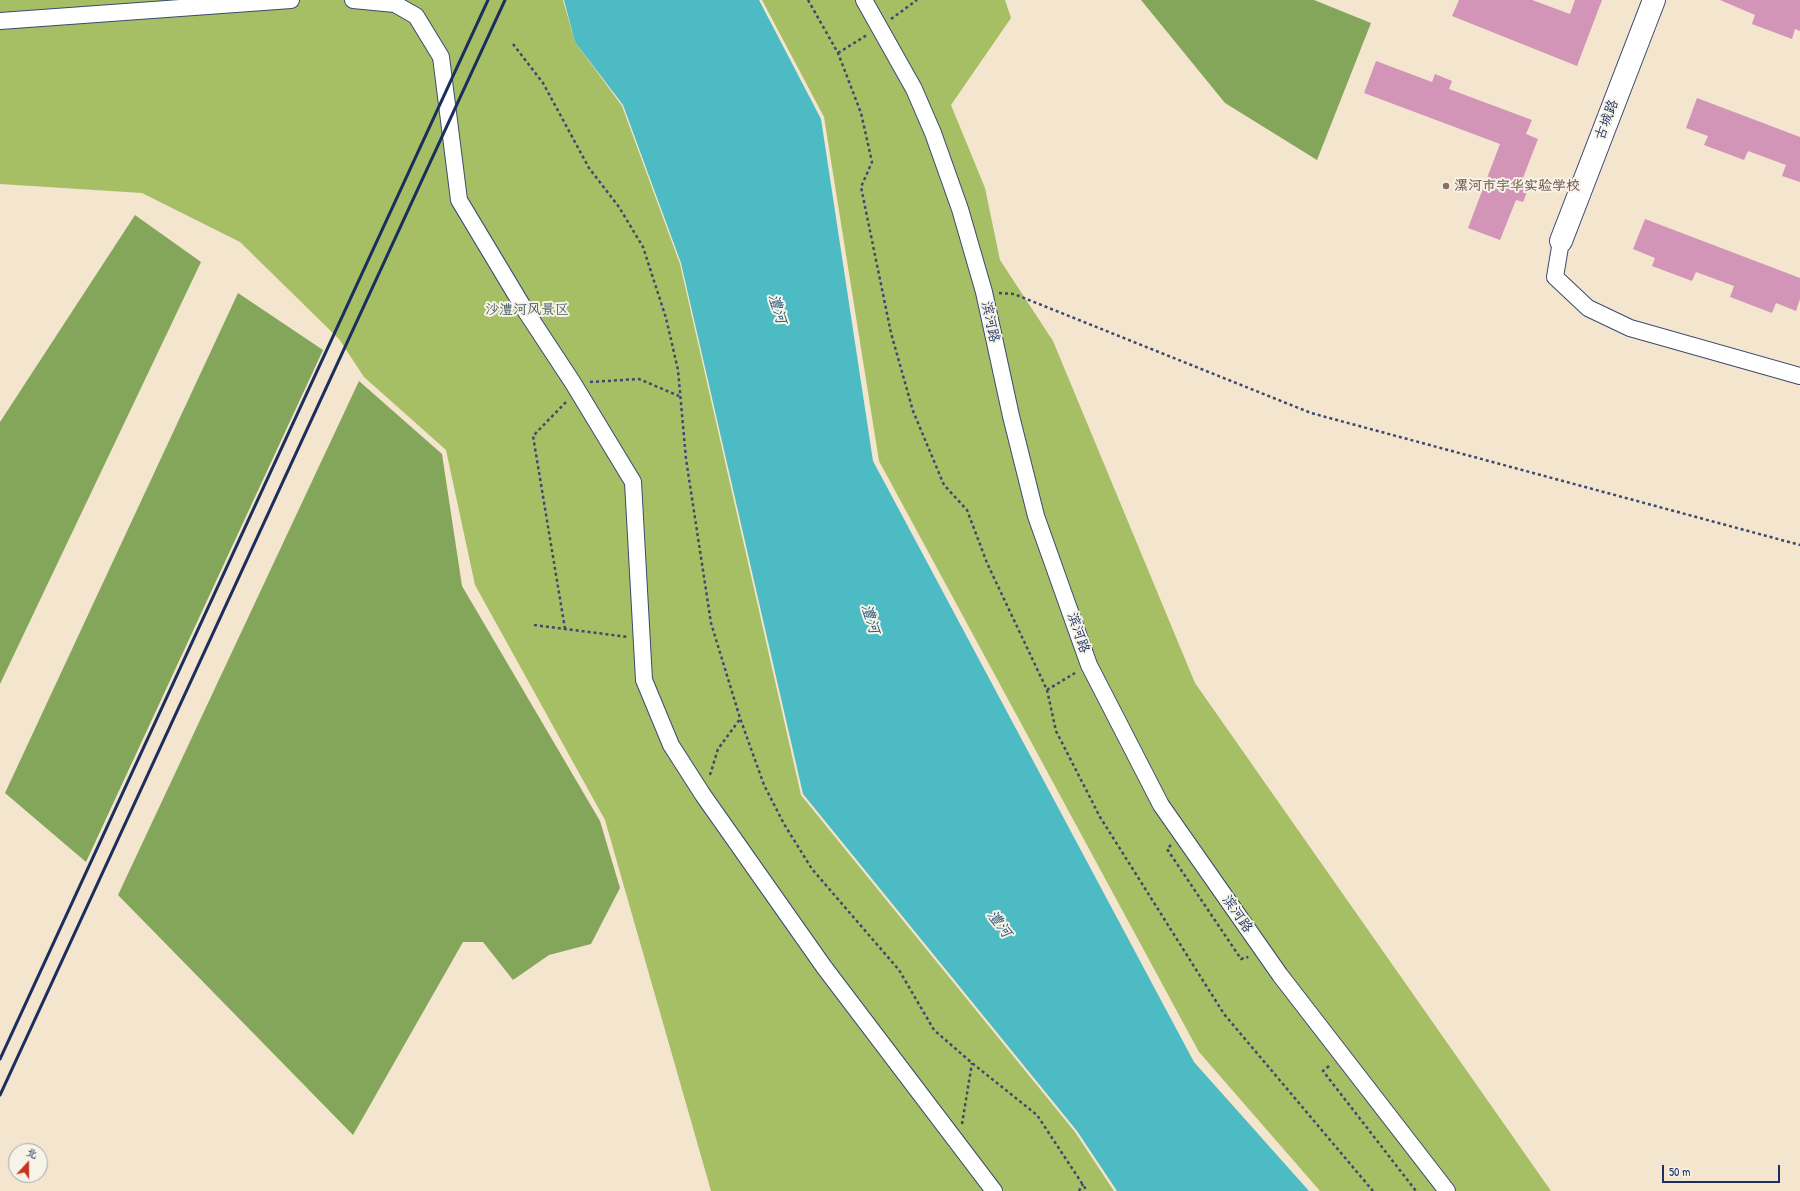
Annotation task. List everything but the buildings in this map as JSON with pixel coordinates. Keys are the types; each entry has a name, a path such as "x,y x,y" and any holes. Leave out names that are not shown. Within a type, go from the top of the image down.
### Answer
{"street":[{"path":"0,21 291,0"},
{"path":"353,0 395,4 416,16 441,57 459,200 525,310 575,386 633,482 640,638 644,680 671,745 703,795 824,967 994,1191"},
{"name":"滨河路","path":"864,0 914,89 933,133 960,209 984,292 1011,416 1036,516 1089,665 1161,805 1280,975 1447,1191"},
{"name":"古城路","path":"1561,241 1654,0"},
{"path":"1561,241 1555,277 1588,308 1630,328 1800,376"}],"path":[{"path":"808,0 838,52 861,113 872,162 861,187 891,333 914,411 944,484 967,510 987,563 1047,690 1056,730 1100,817 1224,1014 1373,1191"},
{"path":"513,44 543,83 589,168 619,207 643,247 668,326 678,370 679,396 686,459 711,623 740,718 764,785 784,824 812,869 899,970 934,1030 972,1063 1037,1115 1084,1183 1087,1191"},
{"path":"984,292 1014,294 1310,413 1800,545"},
{"path":"565,629 533,436 575,386 639,379 679,396"},
{"path":"534,625 640,638"},
{"path":"1047,690 1089,665"},
{"path":"703,795 718,749 740,718"},
{"path":"957,1144 966,1109 972,1063"},
{"path":"1078,1191 1084,1183"}],"green space":[{"name":"沙澧河风景区","path":"0,0 563,0 575,42 622,106 680,264 801,795 1075,1132 1114,1191 711,1191 605,820 475,585 446,450 364,377 339,339 240,242 142,193 0,184"},
{"path":"762,0 1005,0 1011,18 951,105 985,188 1000,260 1053,341 1195,683 1551,1191 1320,1191 1199,1052 879,461 824,117"},
{"path":"1141,0 1314,0 1371,23 1317,160 1225,103"},
{"path":"135,215 201,262 0,684 0,422"},
{"path":"238,293 323,350 86,862 5,793"},
{"path":"359,381 442,454 462,586 600,821 620,888 591,944 549,955 513,980 483,942 463,942 353,1135 118,895"}],"water":[{"name":"澧河","path":"564,0 759,0 821,119 873,461 1194,1062 1309,1191 1117,1191 1077,1131 803,794 681,263 623,105 575,42"}],"railway":[{"path":"0,1059 488,0"},
{"path":"0,1095 505,0"}],"place":[{"name":"漯河市宇华实验学校","path":"1446,186"}]}
